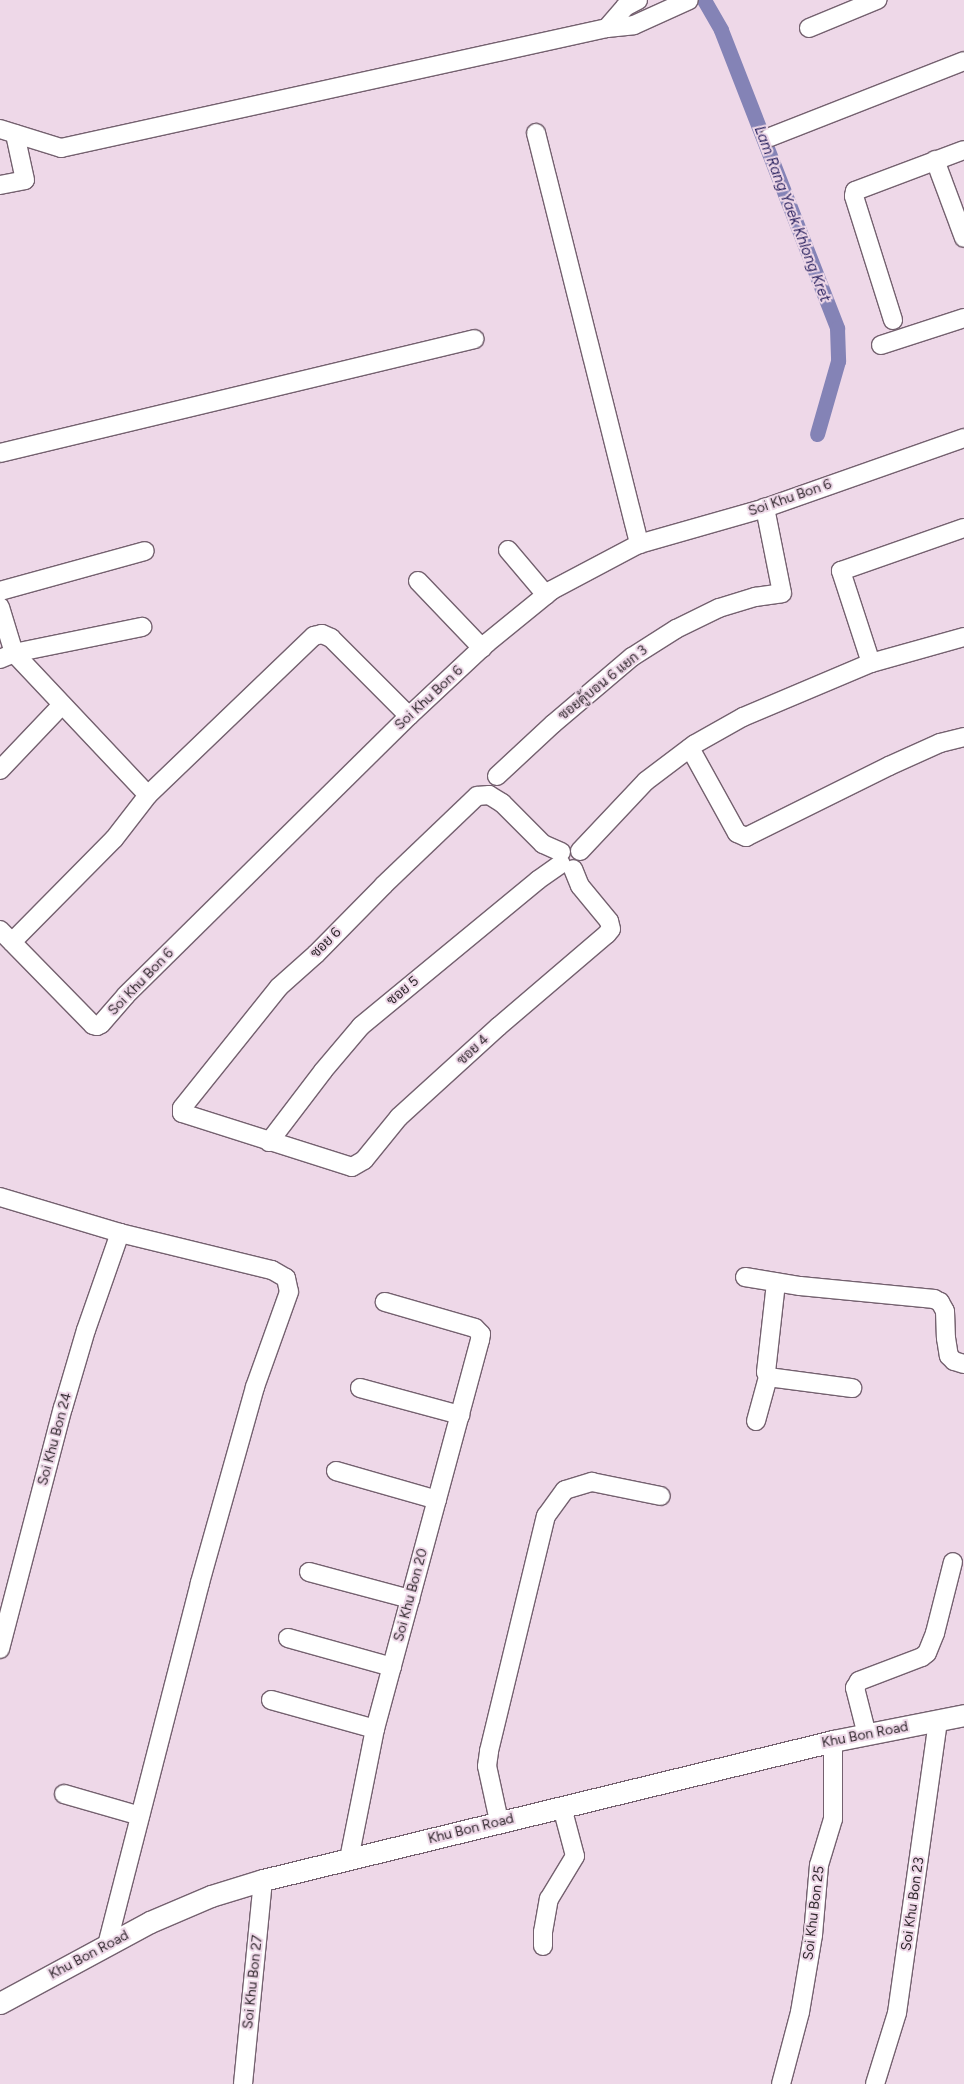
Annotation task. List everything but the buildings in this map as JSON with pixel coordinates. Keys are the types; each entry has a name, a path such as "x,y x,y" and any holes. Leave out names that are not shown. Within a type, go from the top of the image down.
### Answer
{"main road":[{"name":"Khu Bon Road","path":"0,2003 150,1922 211,1896 263,1880 498,1821 833,1741 964,1715"}],"street":[{"path":"8,131 61,148 606,28 634,25 689,0"},
{"path":"809,28 876,0"},
{"path":"606,28 631,3"},
{"path":"770,136 964,61"},
{"path":"0,185 25,180 8,131"},
{"path":"536,133 639,544"},
{"path":"893,320 854,196 855,190 964,150"},
{"path":"935,160 964,238"},
{"path":"881,345 964,318"},
{"path":"0,453 474,339"},
{"name":"Soi Khu Bon 6","path":"6,936 93,1025 101,1024 133,988 409,716 482,648 546,595 639,544 765,508 964,438"},
{"name":"ซอยคู้บอน 6 แยก 3","path":"497,776 553,724 632,657 676,629 719,608 755,597 782,593 765,508"},
{"path":"871,663 841,571 964,528"},
{"path":"508,550 546,595"},
{"path":"0,591 145,551"},
{"path":"418,581 482,648"},
{"path":"0,608 7,656 62,705 148,795"},
{"path":"7,656 142,627"},
{"path":"6,936 114,839 148,795 314,636 322,634 331,638 409,716"},
{"path":"565,862 580,865 582,858 580,851 646,781 690,748 743,717 871,663 964,637"},
{"path":"0,770 62,705"},
{"path":"690,748 737,833 746,837 898,762 940,743 964,737"},
{"name":"ซอย 6","path":"269,1142 184,1114 182,1108 279,987 316,954 391,878 477,796 489,795 502,803 543,844 565,862"},
{"name":"ซอย 4","path":"269,1142 352,1168 364,1160 399,1117 498,1027 607,934 611,929 609,921 580,886 565,862"},
{"name":"ซอย 5","path":"269,1142 361,1026 530,886 565,862"},
{"path":"0,1198 120,1233 272,1270 286,1278 289,1292 255,1387 200,1583 107,1945"},
{"name":"Soi Khu Bon 24","path":"0,1649 63,1408 86,1330 120,1233"},
{"path":"745,1277 776,1283 934,1299 940,1302 945,1311 949,1356 964,1364"},
{"path":"756,1421 768,1377 766,1372 776,1283"},
{"name":"Soi Khu Bon 20","path":"350,1859 375,1729 481,1334 475,1328 385,1302"},
{"path":"768,1377 852,1388"},
{"path":"360,1388 460,1415"},
{"path":"336,1471 437,1500"},
{"path":"498,1821 487,1766 489,1751 546,1516 566,1490 592,1482 661,1496"},
{"path":"867,1735 855,1688 859,1681 922,1657 927,1652 935,1632 953,1562"},
{"path":"310,1572 410,1600"},
{"path":"288,1638 392,1667"},
{"path":"271,1700 375,1729"},
{"name":"Soi Khu Bon 23","path":"875,2084 896,2013 938,1721"},
{"name":"Soi Khu Bon 25","path":"781,2084 800,2012 813,1936 819,1866 833,1819 833,1741"},
{"path":"64,1794 140,1816"},
{"path":"544,1946 543,1932 549,1899 575,1856 562,1807"},
{"name":"Soi Khu Bon 27","path":"243,2084 263,1880"}],"waterway":[{"name":"Lam Rang Yaek Khlong Kret","path":"704,0 721,30 837,328 838,361 817,434"}]}
